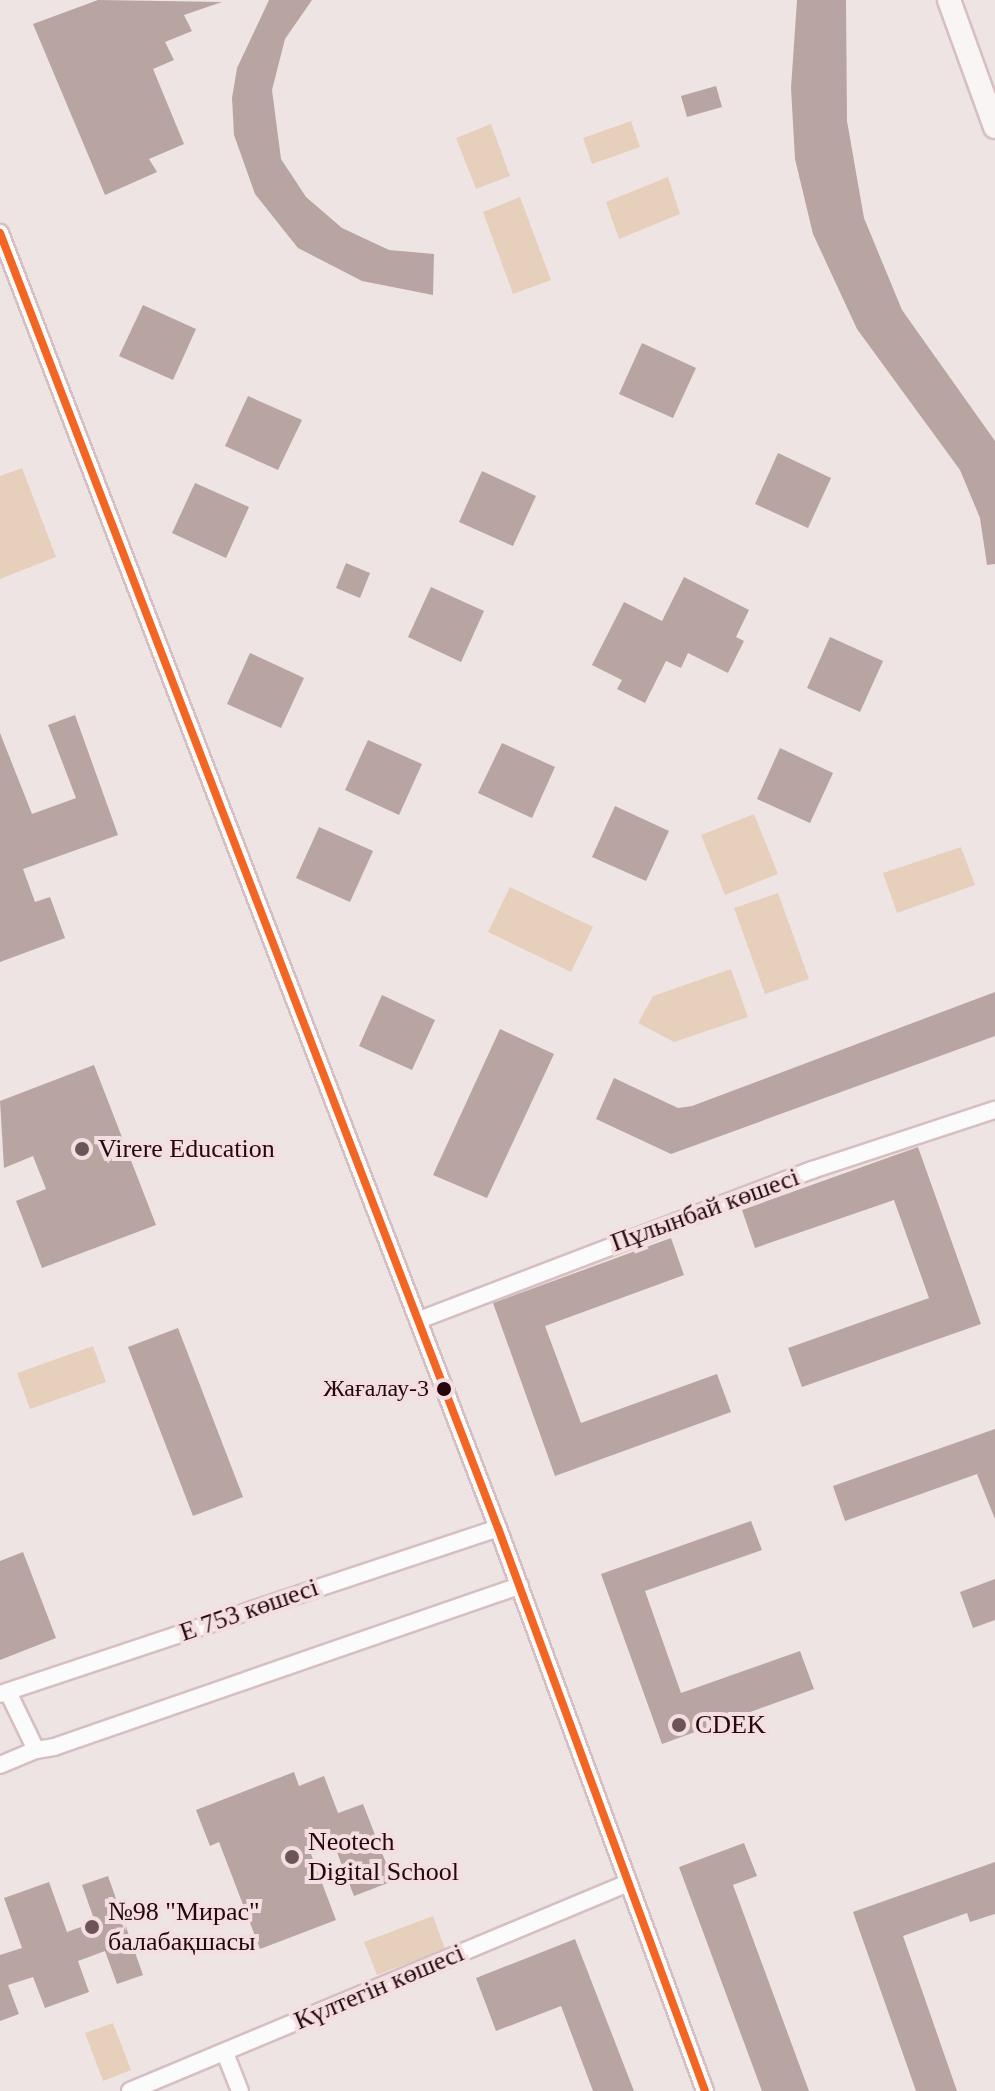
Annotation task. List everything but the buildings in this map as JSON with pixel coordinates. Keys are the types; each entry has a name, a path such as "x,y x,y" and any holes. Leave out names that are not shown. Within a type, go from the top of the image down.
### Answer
{"main road":[{"path":"949,0 995,127"}],"street":[{"path":"0,233 498,1528 705,2091"},
{"name":"Пұлынбай көшесі","path":"419,1320 812,1170 995,1110"},
{"name":"Е 753 көшесі","path":"4,1693 498,1528"},
{"path":"0,1765 36,1750 78,1741 520,1586"},
{"path":"4,1693 36,1750"},
{"name":"Күлтегін көшесі","path":"130,2091 628,1883"},
{"path":"225,2053 240,2091"}],"shaded area":[{"path":"631,121 640,147 592,164 583,138"},
{"path":"491,124 510,176 476,189 456,138"},
{"path":"668,177 680,214 619,239 606,202"},
{"path":"520,197 551,280 513,294 483,212"},
{"path":"22,468 56,557 0,579 0,476"},
{"path":"754,814 778,874 725,895 701,835"},
{"path":"961,847 975,885 897,913 883,873"},
{"path":"510,887 593,927 571,972 488,932"},
{"path":"778,893 809,979 765,994 734,908"},
{"path":"731,969 748,1017 674,1042 638,1023 653,996"},
{"path":"93,1346 106,1382 30,1409 17,1373"},
{"path":"433,1916 445,1949 377,1975 364,1942"},
{"path":"113,2023 131,2070 103,2081 85,2033"}],"transit line":[{"path":"0,233 498,1528 705,2091"}],"place":[{"name":"Virere Education","path":"82,1149"},
{"name":"Жағалау-3","path":"444,1389"},
{"name":"CDEK","path":"679,1725"},
{"name":"Neotech Digital School","path":"292,1857"},
{"name":"№98 \"Мирас\" балабақшасы","path":"92,1927"}]}
